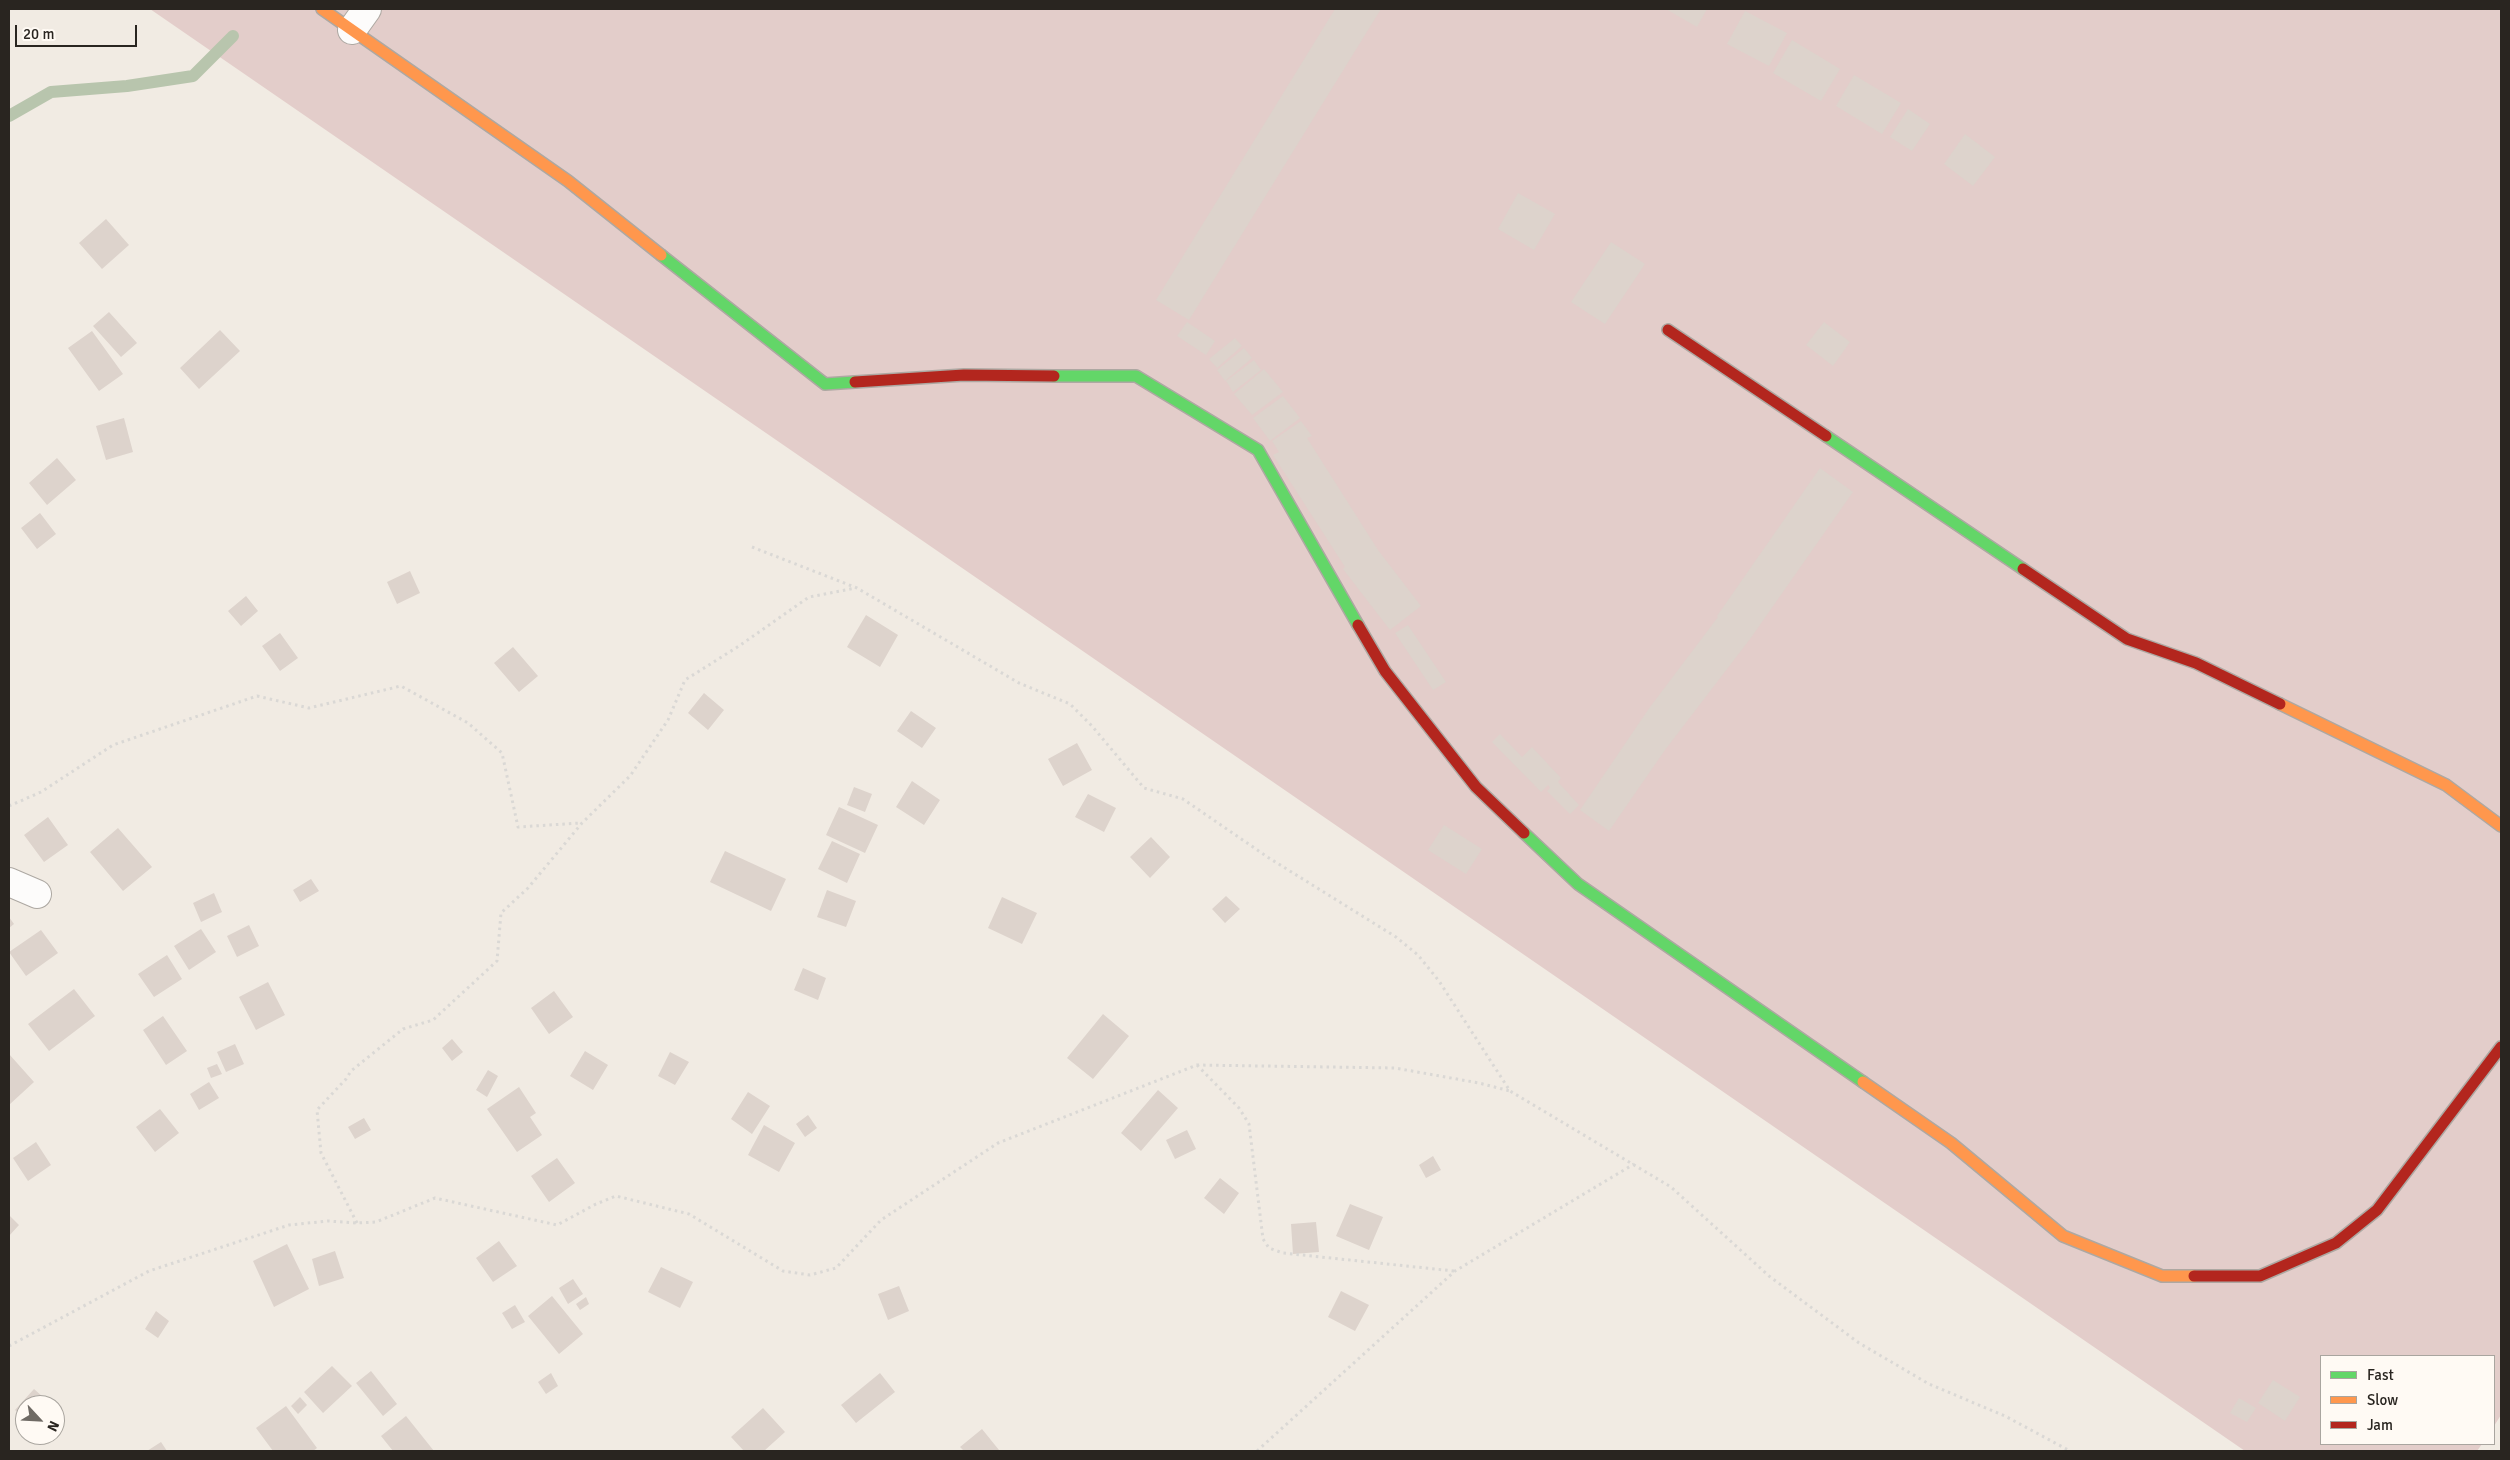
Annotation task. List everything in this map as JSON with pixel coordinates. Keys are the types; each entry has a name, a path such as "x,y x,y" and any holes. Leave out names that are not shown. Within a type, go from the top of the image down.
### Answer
{"street":[{"path":"322,9 360,19 825,384 964,375 1136,376 1258,450 1385,671 1476,787 1578,884 1951,1143 2063,1236 2162,1276 2260,1276 2336,1243 2377,1210 2501,1047"},
{"path":"1668,330 2126,639 2196,663 2446,785 2501,826"},
{"path":"9,882 37,894"}],"path":[{"path":"752,547 857,588 1019,683 1070,704 1092,726 1144,788 1183,799 1269,858 1396,937 1418,955 1439,981 1510,1091"},
{"path":"357,1223 321,1153 317,1110 351,1071 402,1029 433,1020 497,961 501,913 528,888 582,823 630,776 668,720 685,680 740,646 809,597 857,588"},
{"path":"9,806 41,792 113,745 258,696 309,708 402,686 468,723 502,753 518,827 582,823"},
{"path":"1197,1065 1239,1108 1249,1124 1263,1239 1269,1248 1283,1253 1454,1271"},
{"path":"9,1346 148,1270 289,1225 328,1221 376,1222 435,1198 557,1225 596,1204 616,1196 690,1214 783,1271 810,1275 836,1268 881,1220 998,1143 1197,1065 1395,1068 1479,1082 1510,1091 1672,1187 1769,1276 1859,1343 1929,1384 2005,1416 2070,1451"},
{"path":"1257,1451 1454,1271 1634,1164"}],"shaded area":[{"path":"150,9 2501,9 2501,1415 2495,1424 2495,1355 2320,1355 2320,1445 2481,1445 2477,1451 2245,1451"}],"building":[{"path":"1335,9 1381,9 1189,320 1156,300"},
{"path":"1666,9 1707,9 1697,27"},
{"path":"1745,11 1787,33 1769,66 1727,44"},
{"path":"1792,40 1840,69 1821,101 1773,73"},
{"path":"1854,75 1901,103 1882,134 1836,106"},
{"path":"1908,109 1930,124 1912,151 1890,137"},
{"path":"1965,134 1995,157 1973,186 1944,164"},
{"path":"1518,193 1555,214 1534,250 1498,229"},
{"path":"106,219 129,245 102,269 79,243"},
{"path":"1611,242 1645,264 1605,324 1571,302"},
{"path":"109,312 137,343 121,357 93,326"},
{"path":"1187,322 1215,341 1206,355 1177,336"},
{"path":"1824,322 1850,342 1833,366 1806,345"},
{"path":"220,330 240,351 199,389 180,368"},
{"path":"92,331 123,374 99,391 68,348"},
{"path":"1235,338 1242,346 1217,368 1209,359"},
{"path":"1244,348 1252,358 1225,381 1217,370"},
{"path":"1254,360 1261,370 1233,392 1226,381"},
{"path":"1264,369 1283,392 1252,415 1234,394"},
{"path":"1283,396 1300,418 1270,441 1253,418"},
{"path":"124,418 133,452 106,460 96,426"},
{"path":"1301,421 1312,436 1307,438 1378,550 1421,606 1390,630 1343,569 1345,567 1273,455 1279,452 1272,441"},
{"path":"57,458 76,480 47,505 29,483"},
{"path":"1820,468 1853,492 1750,639 1665,750 1609,831 1580,810 1650,707 1718,617"},
{"path":"40,513 56,534 37,549 21,528"},
{"path":"410,571 420,593 397,604 387,582"},
{"path":"246,596 258,611 241,626 228,611"},
{"path":"866,615 898,635 880,667 847,647"},
{"path":"1408,625 1446,682 1433,690 1395,633"},
{"path":"280,633 298,658 280,671 262,646"},
{"path":"513,647 538,676 519,692 494,663"},
{"path":"704,693 724,710 708,730 688,713"},
{"path":"911,711 936,728 922,748 897,731"},
{"path":"1500,734 1522,757 1532,747 1561,778 1558,782 1579,805 1570,814 1547,791 1550,788 1548,785 1541,792 1492,742"},
{"path":"1077,743 1092,770 1063,786 1048,759"},
{"path":"912,781 940,800 924,825 896,807"},
{"path":"854,787 872,794 865,812 847,805"},
{"path":"1088,794 1116,808 1104,832 1075,817"},
{"path":"839,807 878,825 865,853 826,835"},
{"path":"48,817 68,845 44,862 24,835"},
{"path":"1444,825 1482,849 1466,874 1428,850"},
{"path":"118,828 152,867 123,891 90,852"},
{"path":"1151,837 1170,857 1150,878 1130,857"},
{"path":"832,841 860,854 847,883 818,869"},
{"path":"725,851 786,879 771,911 710,882"},
{"path":"311,879 319,891 300,902 293,890"},
{"path":"827,890 856,901 846,927 817,917"},
{"path":"214,893 222,912 201,922 193,903"},
{"path":"1226,896 1240,909 1225,923 1212,909"},
{"path":"1002,897 1037,913 1022,944 988,928"},
{"path":"9,917 14,924 9,928"},
{"path":"249,925 259,946 237,957 227,936"},
{"path":"201,929 216,952 189,970 174,946"},
{"path":"41,930 58,953 26,976 9,952"},
{"path":"167,955 182,979 154,997 138,974"},
{"path":"803,968 826,978 818,1000 794,990"},
{"path":"268,982 285,1015 256,1030 239,997"},
{"path":"74,989 95,1016 49,1051 28,1024"},
{"path":"554,991 573,1017 549,1034 531,1008"},
{"path":"1103,1014 1129,1036 1093,1079 1067,1058"},
{"path":"163,1016 187,1051 166,1065 143,1030"},
{"path":"452,1039 463,1052 452,1061 442,1048"},
{"path":"235,1044 244,1064 226,1072 217,1052"},
{"path":"585,1051 608,1065 593,1090 570,1076"},
{"path":"670,1052 689,1062 675,1085 658,1076"},
{"path":"9,1054 34,1082 9,1105"},
{"path":"217,1064 222,1074 211,1078 207,1068"},
{"path":"488,1070 498,1076 487,1097 476,1090"},
{"path":"209,1082 219,1098 199,1110 190,1094"},
{"path":"519,1087 536,1113 530,1117 542,1135 517,1152 487,1109"},
{"path":"1158,1090 1178,1108 1141,1151 1121,1133"},
{"path":"748,1092 770,1106 752,1134 731,1119"},
{"path":"160,1109 179,1133 155,1152 136,1127"},
{"path":"808,1115 817,1128 805,1137 796,1124"},
{"path":"364,1118 371,1130 355,1139 348,1127"},
{"path":"764,1125 795,1143 779,1172 748,1155"},
{"path":"1187,1130 1196,1149 1175,1159 1166,1140"},
{"path":"36,1142 51,1165 28,1181 13,1158"},
{"path":"1433,1156 1441,1170 1426,1178 1419,1165"},
{"path":"557,1158 575,1183 549,1202 531,1176"},
{"path":"1220,1178 1239,1193 1224,1214 1204,1198"},
{"path":"1350,1204 1383,1217 1369,1250 1336,1236"},
{"path":"9,1215 19,1225 9,1236"},
{"path":"1316,1222 1319,1252 1293,1254 1291,1224"},
{"path":"499,1241 517,1266 493,1282 476,1258"},
{"path":"287,1244 309,1289 274,1307 253,1261"},
{"path":"335,1251 344,1278 319,1286 312,1259"},
{"path":"661,1267 693,1282 680,1308 648,1292"},
{"path":"573,1279 583,1294 568,1304 559,1288"},
{"path":"899,1286 909,1311 888,1320 878,1294"},
{"path":"1341,1291 1369,1305 1355,1331 1328,1317"},
{"path":"552,1296 583,1334 559,1354 528,1316"},
{"path":"586,1297 589,1304 580,1310 576,1304"},
{"path":"515,1305 525,1322 512,1329 502,1313"},
{"path":"156,1311 169,1321 158,1338 145,1329"},
{"path":"332,1366 352,1386 323,1413 304,1392"},
{"path":"371,1371 397,1404 383,1416 356,1383"},
{"path":"551,1373 558,1386 546,1394 538,1382"},
{"path":"880,1373 895,1392 856,1423 841,1405"},
{"path":"2273,1380 2300,1397 2285,1421 2258,1403"},
{"path":"34,1389 41,1395 29,1395"},
{"path":"300,1397 307,1405 298,1414 291,1406"},
{"path":"2239,1398 2256,1408 2247,1422 2230,1413"},
{"path":"286,1406 317,1448 313,1451 273,1451 256,1428"},
{"path":"763,1408 785,1432 764,1451 744,1451 731,1437"},
{"path":"406,1416 434,1451 393,1451 381,1436"},
{"path":"982,1429 999,1450 964,1451 960,1447"},
{"path":"161,1442 167,1451 147,1451"}],"waterway":[{"path":"9,116 51,92 127,86 193,76 233,36"}],"traffic: fast":[{"path":"661,255 825,384 855,382"},
{"path":"1054,376 1136,376 1258,450 1358,625"},
{"path":"1826,436 2023,569"},
{"path":"1524,833 1578,884 1863,1082"}],"traffic: slow":[{"path":"322,9 568,181 661,255"},
{"path":"2280,704 2446,785 2501,826"},
{"path":"1863,1082 1951,1143 2063,1236 2162,1276 2194,1276"}],"traffic: jam":[{"path":"1668,330 1826,436"},
{"path":"855,382 964,375 1054,376"},
{"path":"2023,569 2127,639 2196,663 2280,704"},
{"path":"1358,625 1385,671 1476,787 1524,833"},
{"path":"2194,1276 2260,1276 2336,1243 2377,1210 2501,1047"}]}
